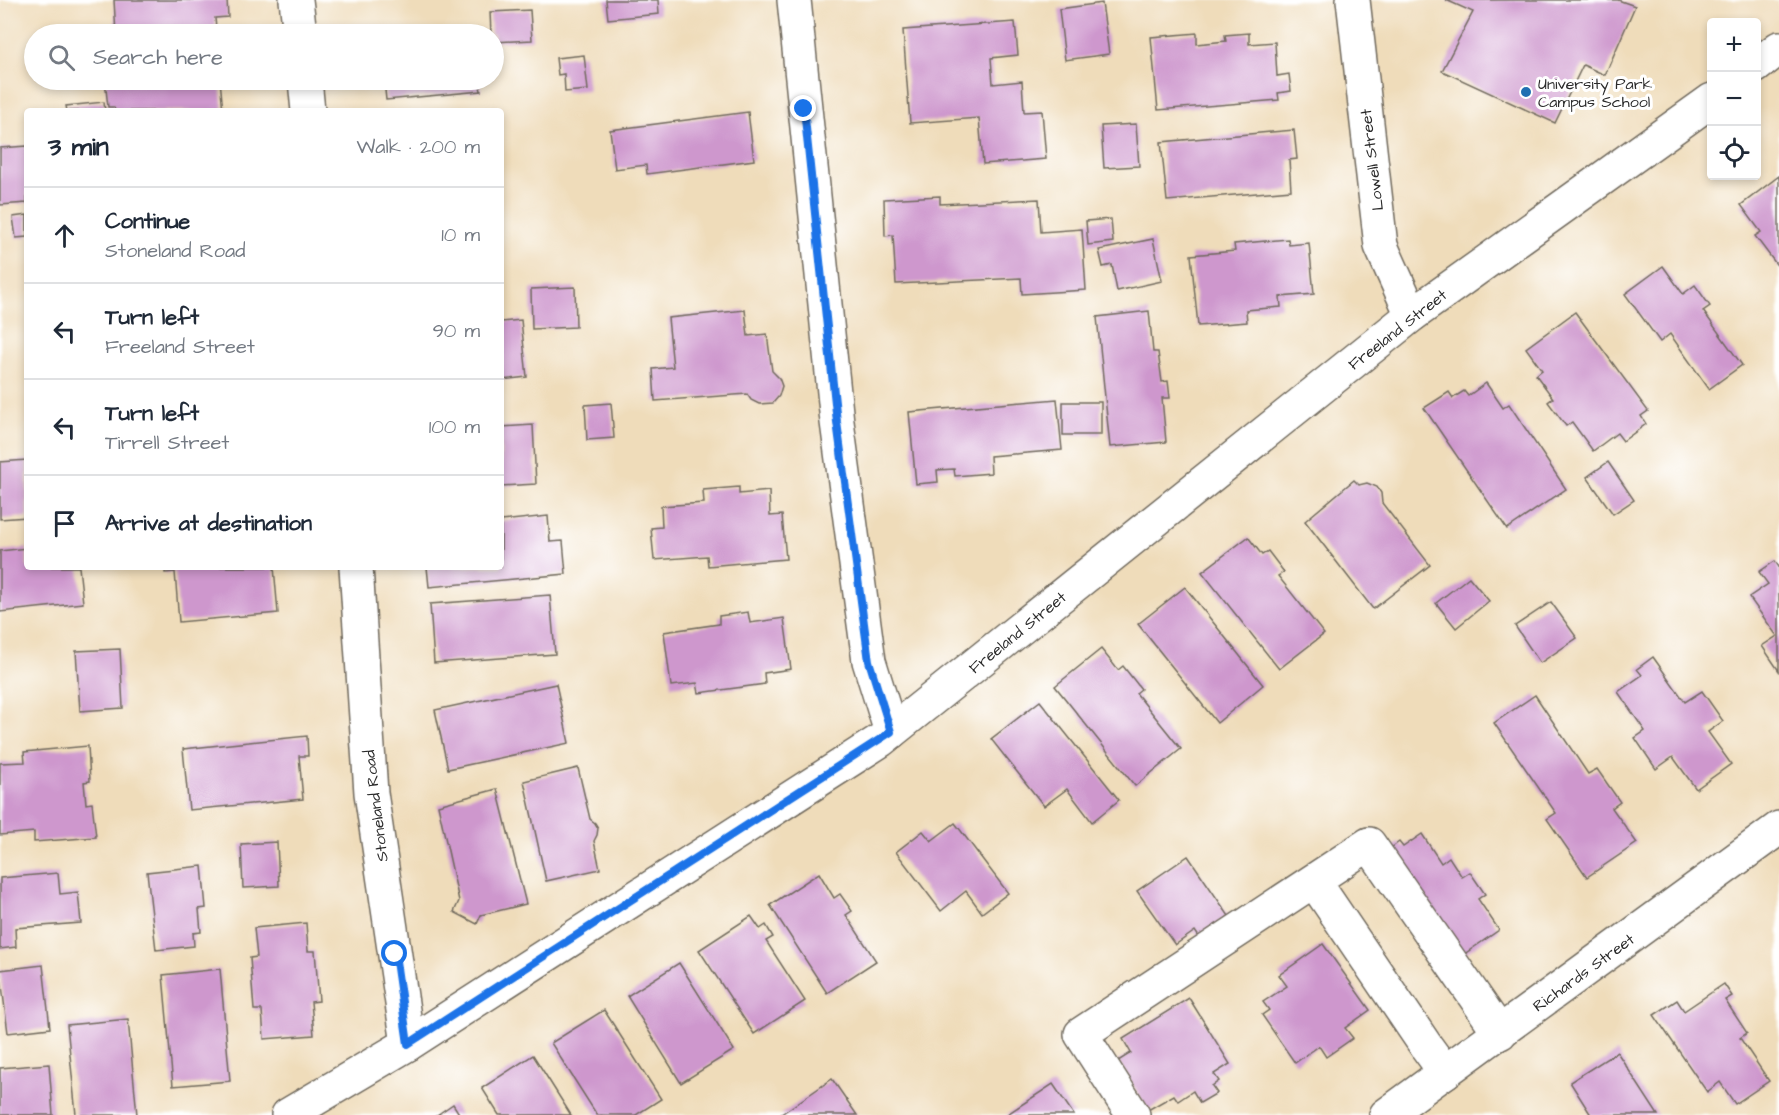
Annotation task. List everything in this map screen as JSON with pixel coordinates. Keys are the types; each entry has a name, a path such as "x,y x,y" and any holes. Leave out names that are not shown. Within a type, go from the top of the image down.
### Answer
{"street":[{"path":"296,0 299,24"},
{"path":"794,0 838,434 869,661 891,732"},
{"name":"Lowell Street","path":"1353,0 1381,246 1412,315"},
{"path":"1761,62 1779,48"},
{"path":"306,90 308,108"},
{"name":"Freeland Street","path":"288,1115 408,1044 891,732 1412,315 1707,104"},
{"name":"Stoneland Road","path":"356,570 371,793 408,1044"},
{"name":"Richards Street","path":"1386,1115 1779,828"},
{"path":"1133,1115 1081,1034 1369,844 1500,1033"},
{"path":"1314,881 1445,1072"}],"building":[{"path":"114,0 227,0 228,17 215,18 216,24 115,24"},
{"path":"606,0 658,0 659,14 608,19"},
{"path":"1446,0 1618,0 1635,6 1605,75 1583,65 1555,123 1442,71 1473,12"},
{"path":"1102,3 1109,54 1065,60 1059,9"},
{"path":"530,10 532,40 504,41 504,24 491,24 490,12"},
{"path":"1015,22 1018,55 991,58 993,84 1022,81 1024,112 1042,111 1046,159 983,164 979,118 910,123 903,30"},
{"path":"1197,33 1197,44 1226,41 1225,35 1249,33 1249,44 1275,42 1277,76 1289,74 1291,91 1278,93 1279,100 1158,110 1151,37"},
{"path":"584,55 588,90 565,92 564,74 558,75 556,58"},
{"path":"106,90 221,90 223,108 114,108 108,107"},
{"path":"385,90 481,91 386,100"},
{"path":"104,102 105,108 66,108 66,106"},
{"path":"748,112 754,160 647,174 646,165 615,169 610,130"},
{"path":"1136,124 1139,166 1104,168 1101,126"},
{"path":"1294,130 1297,159 1289,160 1291,190 1167,201 1161,142"},
{"path":"24,146 24,203 0,205 0,148"},
{"path":"1779,176 1779,268 1755,236 1761,232 1741,205"},
{"path":"940,196 940,204 1039,199 1041,232 1082,229 1086,290 1022,294 1021,278 896,284 893,235 885,236 884,199"},
{"path":"24,215 24,237 16,238 13,217"},
{"path":"1111,219 1113,242 1088,245 1086,221"},
{"path":"1153,239 1162,281 1117,291 1112,265 1103,267 1099,250"},
{"path":"1288,239 1289,245 1309,243 1314,294 1280,297 1281,307 1246,310 1247,322 1198,326 1191,255 1235,251 1234,244"},
{"path":"1663,266 1683,294 1695,285 1710,306 1703,311 1742,365 1709,389 1670,334 1660,342 1625,294"},
{"path":"575,287 576,327 532,329 531,289"},
{"path":"745,310 748,336 767,334 772,371 779,378 782,386 779,396 773,403 759,404 751,400 747,394 655,401 653,369 673,367 668,318"},
{"path":"1149,311 1153,352 1158,352 1162,382 1168,381 1170,398 1162,398 1166,442 1110,447 1097,317"},
{"path":"1575,312 1648,411 1641,416 1646,424 1623,441 1617,433 1593,451 1572,422 1566,426 1548,402 1553,398 1536,375 1542,370 1526,348"},
{"path":"521,320 527,377 504,380 504,322"},
{"path":"1486,383 1503,408 1509,404 1566,489 1507,529 1424,408 1449,392 1453,398 1464,391 1468,396"},
{"path":"1057,399 1062,450 990,456 991,473 955,476 954,469 937,470 938,482 916,484 909,412"},
{"path":"1063,402 1101,402 1101,435 1063,435"},
{"path":"611,403 614,438 587,440 585,405"},
{"path":"533,425 536,484 504,486 504,427"},
{"path":"24,460 24,517 0,519 0,462"},
{"path":"1608,462 1634,500 1613,514 1587,477"},
{"path":"1354,480 1359,485 1367,483 1377,487 1381,493 1382,503 1430,565 1373,609 1305,521"},
{"path":"739,487 739,494 769,491 770,516 782,515 786,559 708,566 707,556 654,560 651,528 662,527 661,506 704,503 703,490"},
{"path":"548,516 550,542 563,541 566,574 429,587 427,570 504,570 504,521"},
{"path":"1248,537 1262,555 1268,551 1284,572 1278,576 1324,634 1279,669 1202,572"},
{"path":"24,548 24,570 79,570 83,603 0,612 0,551"},
{"path":"1775,561 1779,567 1779,671 1762,646 1777,636 1749,597 1768,584 1759,572"},
{"path":"165,570 274,570 278,613 179,622 175,572 165,573"},
{"path":"1469,577 1489,601 1456,628 1436,603"},
{"path":"1185,587 1263,685 1217,723 1138,624"},
{"path":"550,595 555,654 434,663 430,604"},
{"path":"1551,602 1577,638 1540,663 1515,626"},
{"path":"748,612 750,623 784,618 791,669 764,673 765,684 699,693 697,683 671,686 664,632 719,624 719,616"},
{"path":"120,649 123,708 80,711 76,651"},
{"path":"1101,649 1118,670 1123,666 1141,689 1136,693 1181,749 1135,786 1055,686"},
{"path":"1653,657 1685,702 1702,691 1723,721 1708,732 1731,764 1696,789 1673,757 1656,769 1635,738 1645,731 1618,692 1642,675 1637,669"},
{"path":"556,684 569,743 448,769 435,710"},
{"path":"1535,695 1588,774 1597,769 1620,802 1612,808 1637,843 1587,877 1547,819 1556,813 1494,723"},
{"path":"1040,701 1119,800 1092,822 1067,789 1044,806 991,739"},
{"path":"307,736 308,756 299,756 303,799 189,810 183,749"},
{"path":"88,746 90,781 84,782 86,804 92,803 96,837 34,842 34,832 0,835 0,763 25,762 24,752"},
{"path":"578,768 590,819 598,828 594,841 600,869 546,881 524,781"},
{"path":"497,789 526,904 481,915 477,924 454,912 459,901 438,805"},
{"path":"955,823 1008,893 982,913 966,891 941,911 896,852 923,831 931,841"},
{"path":"1422,834 1441,863 1449,857 1462,877 1470,872 1485,894 1478,899 1499,930 1457,959 1388,858 1395,852 1391,848 1399,842 1403,847"},
{"path":"277,842 279,886 243,888 241,844"},
{"path":"1188,856 1229,916 1199,937 1195,931 1175,945 1137,891"},
{"path":"202,866 206,908 199,909 201,932 193,933 194,946 156,950 147,872"},
{"path":"58,873 60,894 78,892 81,923 15,928 16,947 0,949 0,878"},
{"path":"819,873 834,898 840,894 852,911 846,915 876,961 827,993 770,905"},
{"path":"751,916 760,929 766,925 773,937 766,941 805,1001 754,1034 699,950"},
{"path":"306,923 308,951 315,951 319,1001 311,1002 314,1035 264,1039 262,1010 254,1010 250,958 257,957 254,928"},
{"path":"1323,944 1370,1010 1345,1028 1353,1038 1326,1057 1319,1046 1295,1063 1262,1015 1269,1010 1263,1002 1287,986 1279,975"},
{"path":"679,963 734,1050 681,1083 627,996"},
{"path":"43,965 50,1028 8,1033 0,970"},
{"path":"220,969 230,1081 173,1086 163,975"},
{"path":"1724,984 1732,996 1725,1000 1747,1033 1740,1038 1769,1081 1735,1104 1720,1082 1707,1092 1654,1015 1677,1000 1684,1011"},
{"path":"1189,998 1230,1064 1214,1074 1219,1081 1212,1086 1217,1093 1200,1103 1193,1091 1178,1101 1174,1095 1148,1110 1118,1061 1131,1053 1123,1039"},
{"path":"604,1010 661,1099 636,1115 597,1115 551,1043"},
{"path":"128,1019 137,1115 76,1115 67,1025"},
{"path":"1617,1052 1658,1115 1591,1115 1570,1082"},
{"path":"533,1055 571,1115 499,1115 482,1088"},
{"path":"49,1064 53,1115 0,1115 0,1068"},
{"path":"832,1079 857,1115 780,1115"},
{"path":"1053,1084 1074,1115 1006,1115"},
{"path":"453,1104 460,1115 437,1115"}],"place":[{"name":"University Park Campus School","path":"1526,92"}],"route":[{"path":"395,954 408,1044 891,732 869,661 837,422 804,109"}]}
